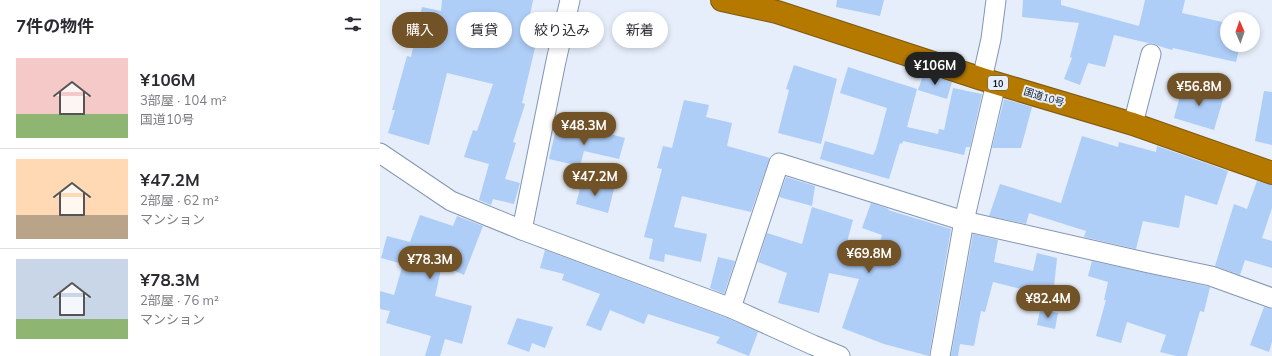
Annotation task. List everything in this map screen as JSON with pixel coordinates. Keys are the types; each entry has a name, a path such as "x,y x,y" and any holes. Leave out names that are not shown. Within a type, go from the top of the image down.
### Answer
{"highway":[{"name":"国道10号","path":"722,0 779,6 989,81 1133,124 1272,173"}],"street":[{"path":"522,230 556,61 570,0"},
{"path":"940,356 989,81 991,39 996,0"},
{"path":"1133,124 1151,54"},
{"path":"380,154 451,202 731,308 812,351 840,356"},
{"path":"731,308 779,163 964,221 1141,262 1211,276 1272,298"}],"building":[{"path":"442,0 533,0 531,12 520,12 520,48 535,48 522,103 525,104 513,142 516,143 505,179 520,183 514,204 493,199 491,205 479,200 489,164 464,157 473,130 477,131 493,84 447,73 429,145 388,133 395,110 392,110 407,56 411,57 413,48 448,48 448,12 421,12 422,7 441,11"},
{"path":"837,0 884,0 880,16 836,7"},
{"path":"1023,0 1061,0 1061,5 1139,26 1145,0 1185,0 1182,13 1220,21 1220,52 1238,52 1236,62 1173,48 1172,50 1153,43 1114,35 1105,67 1088,63 1080,85 1064,79 1072,58 1070,57 1079,23 1022,17"},
{"path":"794,65 837,79 821,144 778,133 789,90 786,89"},
{"path":"848,67 917,89 907,127 938,134 939,129 944,130 953,88 982,94 970,147 966,147 964,155 903,141 902,144 900,143 889,179 820,159 825,141 873,155 876,149 887,108 840,93"},
{"path":"924,73 952,82 947,99 918,90"},
{"path":"1183,85 1224,96 1214,130 1174,118"},
{"path":"1264,91 1272,92 1272,145 1255,141"},
{"path":"1004,99 1032,107 1021,148 992,148"},
{"path":"684,100 709,105 706,117 732,123 727,146 770,158 751,212 682,196 674,227 707,234 701,262 665,254 664,262 649,259 653,239 644,237 662,169 657,168 663,146 672,148"},
{"path":"556,129 593,138 595,130 625,138 619,159 584,151 580,166 549,159"},
{"path":"1082,136 1118,147 1119,142 1156,152 1157,146 1228,171 1217,205 1185,195 1179,228 1143,221 1136,249 1084,237 1086,231 1029,213 1026,224 989,216 1000,184 1061,203"},
{"path":"786,177 815,186 812,206 779,197"},
{"path":"582,181 614,189 608,213 576,204"},
{"path":"1257,181 1272,185 1272,208 1262,238 1272,241 1272,268 1245,260 1240,275 1215,266 1234,204 1247,209"},
{"path":"871,203 889,209 888,210 951,229 929,356 884,344 842,328 859,279 829,273 819,313 778,303 787,273 758,262 767,233 802,244 812,207 853,220 842,260 873,267 882,235 862,228"},
{"path":"420,215 453,226 457,216 483,226 464,275 442,265 435,296 472,306 462,344 445,339 440,356 425,356 431,336 386,323 390,311 380,309 380,291 394,295 403,264 381,258 387,236 410,242"},
{"path":"973,234 998,240 994,262 1033,271 1037,253 1057,258 1053,297 993,282 985,312 981,311 974,346 960,344 958,356 951,356"},
{"path":"545,250 727,318 758,332 749,356 716,343 720,337 648,314 644,324 610,310 601,331 586,325 600,294 562,280 564,274 540,268"},
{"path":"718,257 735,261 724,294 710,288"},
{"path":"1092,261 1210,287 1204,312 1200,311 1187,356 1177,356 1160,352 1166,335 1127,322 1121,343 1096,336 1106,300 1104,300 1108,282 1088,276"},
{"path":"1264,307 1272,309 1272,342 1269,352 1250,345"},
{"path":"1040,310 1058,313 1055,329 1037,325"},
{"path":"517,318 553,327 545,348 532,343 529,352 507,344"}]}
